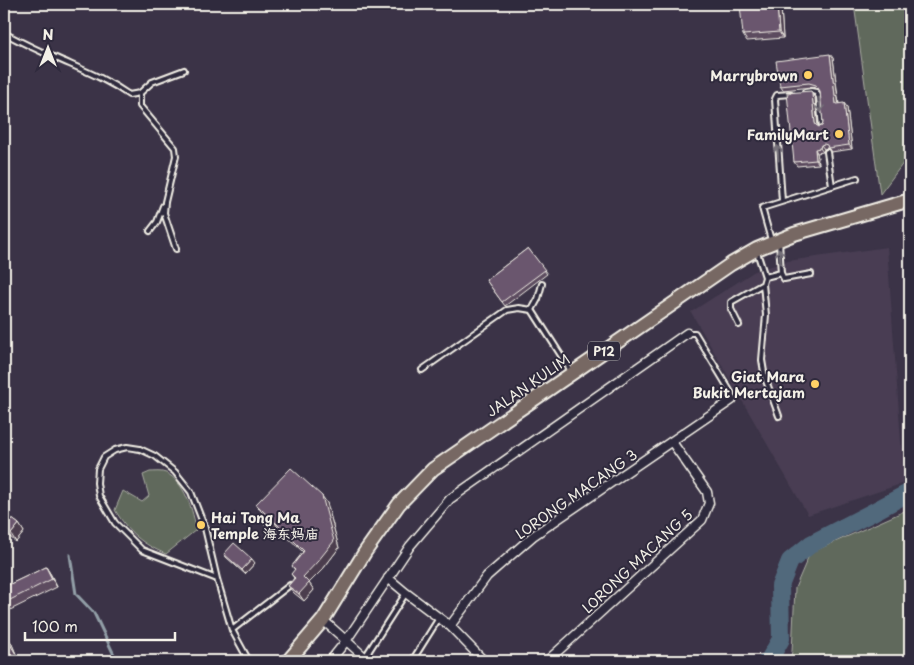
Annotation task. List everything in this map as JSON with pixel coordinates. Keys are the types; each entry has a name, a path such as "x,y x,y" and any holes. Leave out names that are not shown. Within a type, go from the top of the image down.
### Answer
{"main road":[{"path":"882,208 910,192"},
{"path":"882,208 910,200"},
{"name":"JALAN KULIM","path":"288,661 323,620 365,552 399,504 433,469 731,264 775,241 882,208"}],"street":[{"path":"330,661 346,641 410,546 450,499 688,333"},
{"name":"LORONG MACANG 3","path":"450,626 488,576 533,536 732,400"},
{"name":"LORONG MACANG 5","path":"547,661 702,520 709,503 707,492 672,442"},
{"path":"388,578 450,626 484,661"},
{"path":"323,620 367,659"}],"lane":[{"path":"4,33 91,73 129,95 140,93 152,82 184,70"},
{"path":"803,92 816,92 819,97 822,127"},
{"path":"140,93 140,106 175,148 176,156 164,213 176,250"},
{"path":"782,201 775,99 777,95 794,93"},
{"path":"827,152 832,186"},
{"path":"811,274 784,279 775,241 762,208 857,178"},
{"path":"150,231 157,222 165,202"},
{"path":"756,250 765,276 763,284 766,315 762,360 765,378 779,416"},
{"path":"765,276 781,272"},
{"path":"532,310 538,299 542,284"},
{"path":"739,325 731,309 731,302 763,284"},
{"path":"422,370 507,310 519,308 532,310 572,373"},
{"path":"688,333 695,332 732,394 732,400"},
{"path":"217,579 142,550 115,523 99,496 98,469 104,458 115,450 127,447 140,449 155,456 175,472 191,492 205,528 232,630 249,661"},
{"path":"232,630 290,585"},
{"path":"367,659 406,593"},
{"path":"412,661 439,618"}],"shaded area":[{"name":"Giat Mara Bukit Mertajam","path":"887,247 904,483 808,515 691,312 755,271 788,261"}],"green space":[{"path":"854,4 910,4 910,154 880,194"},
{"path":"150,472 166,473 178,483 187,498 195,523 196,530 166,554 137,537 115,510 123,491 142,502 149,496 143,475"},
{"path":"907,510 910,537 910,661 789,661 792,652 795,588 810,553"}],"building":[{"path":"777,4 779,32 743,35 740,5"},
{"path":"830,54 836,104 844,103 849,145 828,148 824,144 820,148 815,149 816,160 794,162 787,93 811,91 815,123 819,127 823,123 820,91 816,85 809,83 780,86 776,61"},
{"path":"528,248 545,270 502,302 486,280"},
{"path":"291,468 322,496 334,541 303,577 309,583 299,594 288,586 295,578 291,574 295,569 292,566 304,551 274,521 269,527 263,521 268,516 256,504"},
{"path":"4,513 19,524 11,534 4,529"},
{"path":"234,543 252,559 242,570 224,554"},
{"path":"46,567 52,579 4,603 4,587"},
{"path":"4,635 11,646 4,650"}],"waterway":[{"path":"767,661 781,639 780,586 790,561 811,544 910,492"},
{"path":"70,555 76,594 94,613 117,661"}],"place":[{"name":"Marrybrown","path":"808,75"},
{"name":"FamilyMart","path":"839,134"},
{"name":"Giat Mara Bukit Mertajam","path":"815,384"},
{"name":"Hai Tong Ma Temple 海东妈庙","path":"201,525"}]}
